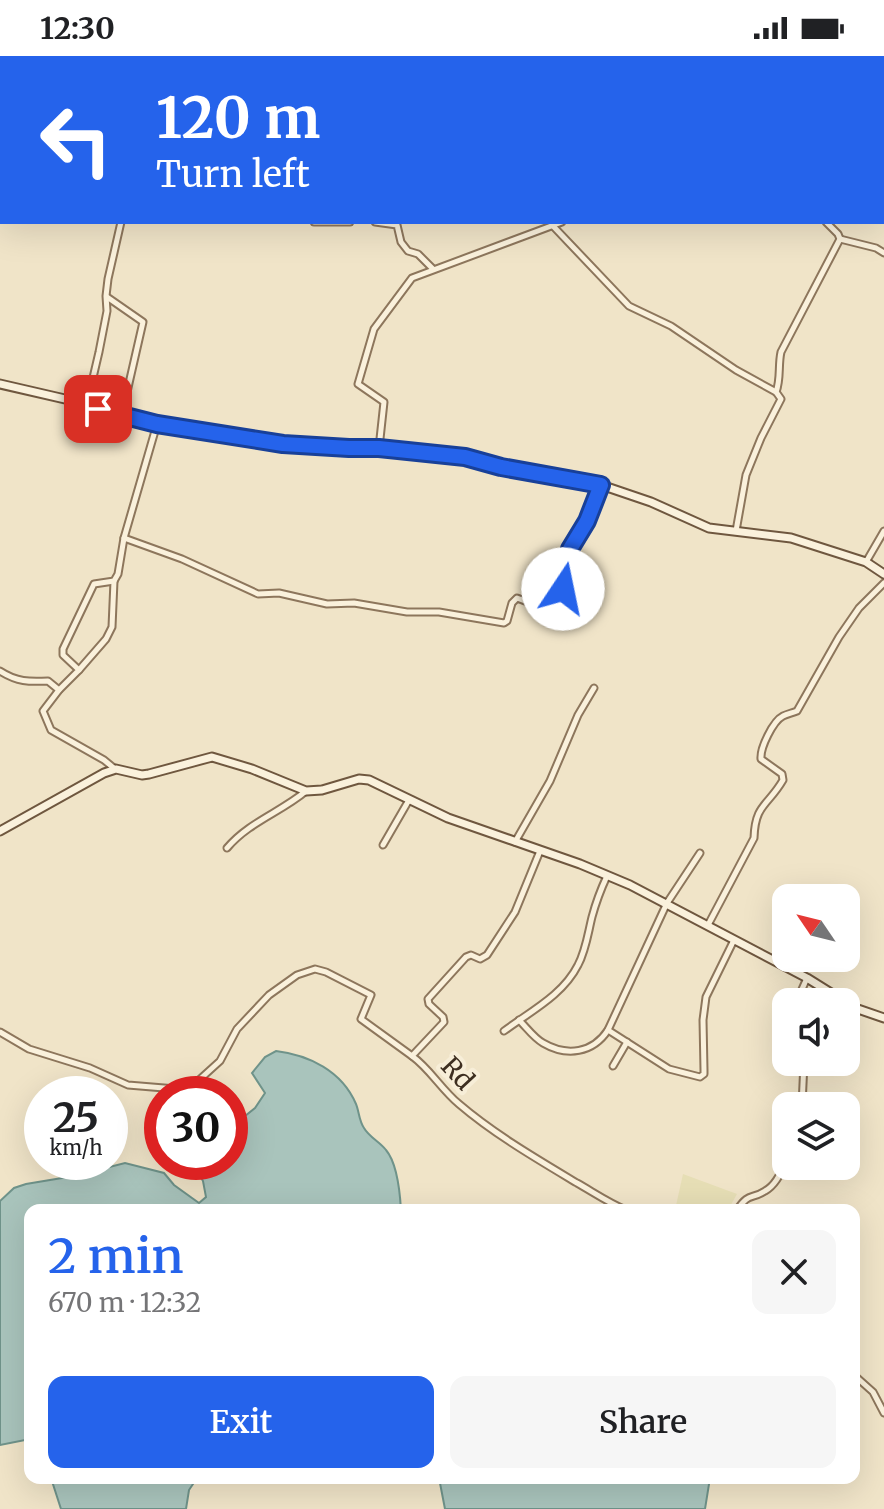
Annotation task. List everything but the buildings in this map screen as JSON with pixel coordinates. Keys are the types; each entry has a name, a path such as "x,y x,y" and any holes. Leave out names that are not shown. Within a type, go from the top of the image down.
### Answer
{"main road":[{"path":"0,384 157,424 283,444 379,448 465,457 501,467 601,485 651,502 709,528 791,538 866,562 884,574"},
{"path":"0,831 116,769 142,775 212,757 306,791 322,790 359,779 381,785 448,818 607,876 667,903 807,978 855,1008 884,1018"}],"street":[{"path":"78,402 92,382 121,224"},
{"path":"390,224 397,225 401,242 408,251 418,254 434,270"},
{"path":"379,448 384,402 358,384 374,329 412,278 558,224"},
{"path":"828,224 840,239"},
{"path":"553,226 629,306 671,326 736,370 776,392 781,399 746,475 736,531"},
{"path":"776,392 781,352 840,239"},
{"path":"840,239 884,253"},
{"path":"106,296 143,322 122,415"},
{"path":"116,769 51,730 43,711 106,639 112,627 114,581 157,424"},
{"path":"124,538 182,559 258,594 279,593 327,604 364,604 407,612 439,612 504,623 517,598 549,610 559,602 570,549 587,521 601,485"},
{"path":"866,562 884,531"},
{"path":"79,670 63,655 63,649 94,584 114,581"},
{"path":"708,925 754,838 758,811 783,780 782,774 761,759 762,746 782,716 797,711 852,618 884,583"},
{"path":"0,671 24,682 48,681 59,690"},
{"path":"515,842 550,781 578,715 594,688"},
{"path":"227,848 237,836 259,820 306,791"},
{"path":"383,845 409,800"},
{"name":"Rd","path":"540,851 515,912 487,955 480,959 471,955 466,957 428,999 444,1022 412,1056 460,1105 607,1204"},
{"path":"519,1020 543,1043 563,1050 583,1051 602,1039 667,903 700,853"},
{"path":"504,1031 556,993 578,965 607,876"},
{"path":"608,1030 669,1069 700,1077 704,1074 703,1020 706,997 734,940"},
{"path":"0,1032 29,1049 90,1068 128,1085 188,1090 220,1061 237,1029 269,995 297,975 315,969 371,995 361,1019 412,1056"},
{"path":"803,988 807,978"},
{"path":"613,1066 627,1042"},
{"path":"742,1204 747,1197 765,1191 777,1180"},
{"path":"860,1380 873,1392 884,1413"}],"shaded area":[{"path":"683,1174 737,1194 731,1204 676,1204"}],"water":[{"path":"276,1051 300,1056 333,1074 350,1092 364,1128 390,1156 400,1204 24,1204 24,1440 0,1445 0,1201 14,1188 50,1180 128,1180 128,1164 144,1168 144,1180 170,1180 199,1203 206,1197 202,1180 248,1180 248,1114 265,1093 252,1073 265,1057"},
{"path":"53,1484 193,1484 186,1509 61,1509"},
{"path":"440,1484 709,1484 705,1509 445,1509"}],"route":[{"path":"98,409 157,424 283,444 379,448 465,457 501,467 601,485 587,521 570,549 563,589"}]}
